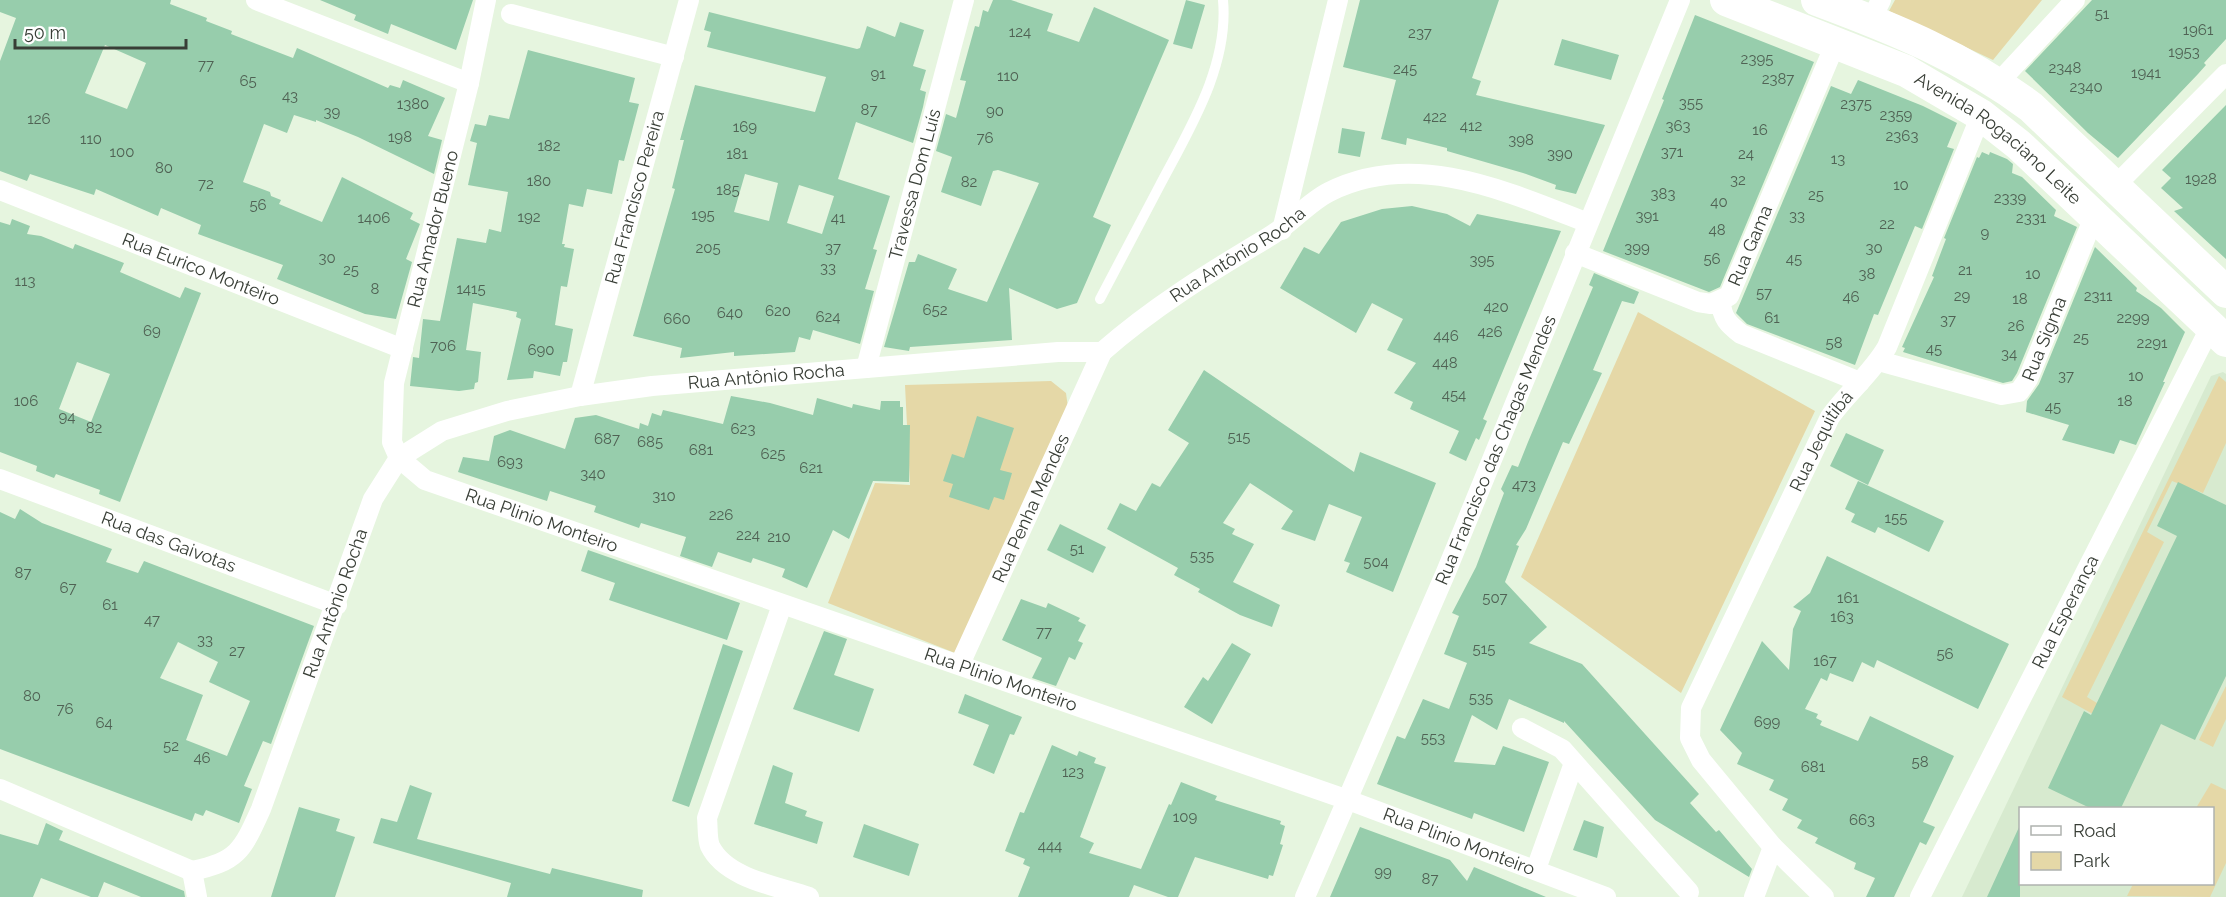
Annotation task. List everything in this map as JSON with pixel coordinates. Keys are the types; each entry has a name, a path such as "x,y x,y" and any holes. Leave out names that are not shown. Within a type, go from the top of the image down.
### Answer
{"main road":[{"name":"Avenida Rogaciano Leite","path":"1726,0 1906,71 1981,115 2019,145 2219,334"},
{"name":"Avenida Rogaciano Leite","path":"1817,0 1876,10 1928,44 1998,82 2031,107 2226,292"}],"street":[{"path":"256,0 469,83"},
{"name":"Rua Amador Bueno","path":"399,458 392,442 394,383 469,83 486,0"},
{"name":"Rua Francisco Pereira","path":"580,396 689,0"},
{"name":"Travessa Dom Luís","path":"866,368 964,0"},
{"path":"1282,230 1338,0"},
{"name":"Rua Francisco das Chagas Mendes","path":"1305,897 1446,572 1680,0"},
{"path":"1998,82 2075,0"},
{"path":"511,14 674,57"},
{"name":"Rua Gama","path":"1575,253 1698,302 1711,304 1721,302 1729,296 1836,42"},
{"path":"2114,187 2226,74"},
{"name":"Rua Jequitibá","path":"1824,897 1773,847 1710,772 1690,738 1689,724 1696,696 1830,417 1879,361 1981,115"},
{"name":"Rua Antônio Rocha","path":"192,871 231,859 252,829 337,605 373,499 399,458 442,431 463,423 580,396 652,386 1058,352 1102,352 1130,328 1225,263 1282,230 1327,192 1359,181 1401,174 1458,178 1588,223"},
{"name":"Rua Eurico Monteiro","path":"0,190 403,349"},
{"name":"Rua Sigma","path":"1879,361 2002,395 2019,392 2028,379 2094,217"},
{"path":"1721,302 1722,315 1729,325 1741,334 1860,382"},
{"name":"Rua Esperança","path":"1920,897 2219,334"},
{"name":"Rua Penha Mendes","path":"960,664 1102,352"},
{"name":"Rua Plinio Monteiro","path":"399,458 425,480 1348,800 1606,897"},
{"name":"Rua das Gaivotas","path":"0,479 337,605"},
{"path":"782,605 707,818 710,845 724,865 740,873 809,897"},
{"path":"1522,728 1562,749 1689,892"},
{"path":"1536,869 1574,763"},
{"path":"0,789 192,871 197,897"},
{"path":"1754,897 1773,847"}],"lane":[{"path":"1100,299 1191,127 1210,83 1219,53 1223,28 1222,0"}],"shaded area":[{"path":"2223,372 2226,374 2226,897 1962,897 2211,376"}],"green space":[{"path":"1895,0 2042,0 1993,60 1889,11"},
{"path":"1638,312 1815,411 1681,693 1521,577"},
{"path":"2219,376 2226,382 2226,443 2203,493 2172,481 2147,532 2164,542 2087,697 2117,715 2111,724 2062,697"},
{"path":"1051,381 1066,393 1068,408 955,653 828,603 875,483 910,485 905,385"},
{"path":"2226,686 2226,719 2213,747 2199,740"},
{"path":"2211,783 2226,790 2226,863 2210,897 2127,896 2132,885 2214,885 2214,807 2197,807"}],"building":[{"path":"0,0 171,0 170,4 207,18 206,21 232,31 231,34 293,58 297,48 388,88 390,85 400,88 403,80 445,98 428,136 442,140 434,174 358,137 316,120 316,122 294,115 287,133 264,124 243,182 270,192 271,196 281,200 279,204 322,222 342,177 413,213 410,219 420,224 406,259 412,262 396,319 365,314 277,279 283,265 198,234 201,225 161,208 158,216 96,189 94,195 30,174 27,181 0,171 0,61 16,18 0,12","holes":["105,45 146,63 127,109 85,93"]},
{"path":"320,0 473,0 456,50 391,24 388,34 354,20 356,15"},
{"path":"993,0 1011,0 1053,14 1047,31 1079,42 1094,7 1169,40 1093,217 1111,225 1077,303 1057,309 1009,288 1012,340 910,347 909,351 884,347 909,262 915,262 918,254 957,269 948,289 987,302 1039,183 998,170 993,171 981,206 941,192 952,157 936,151 946,114 956,118 966,81 960,80 975,26 979,27 983,10 988,12"},
{"path":"1186,0 1205,5 1192,49 1173,44"},
{"path":"1360,0 1499,0 1472,78 1481,81 1476,95 1605,125 1576,194 1555,189 1556,185 1523,173 1447,151 1447,148 1407,138 1406,145 1381,139 1396,80 1343,67"},
{"path":"2092,0 2226,0 2226,39 2204,63 2206,65 2198,74 2118,158 2088,133 2025,71"},
{"path":"709,12 857,49 860,48 867,26 895,37 900,22 924,30 913,66 926,70 920,90 926,92 913,143 856,122 838,179 890,196 873,249 877,250 865,289 874,291 860,344 813,330 810,340 799,337 795,352 734,356 734,352 680,358 682,348 633,336 675,189 672,188 684,140 680,140 695,85 815,112 826,77 707,47 711,32 704,30","holes":["745,174 778,183 769,221 734,212","799,185 834,196 822,234 787,223"]},
{"path":"1695,15 1814,62 1720,287 1709,292 1603,251 1664,100 1662,99"},
{"path":"1562,39 1619,55 1611,80 1554,65"},
{"path":"528,50 635,78 629,102 639,104 624,161 619,160 612,194 587,189 583,207 569,204 562,244 565,244 564,247 574,249 567,287 561,286 555,325 573,329 567,362 563,362 560,376 534,371 533,378 507,380 521,319 516,317 517,312 473,303 466,350 481,352 478,382 475,383 474,389 459,391 410,386 413,357 419,358 423,319 440,321 457,238 486,243 489,229 501,232 508,192 468,185 477,143 470,141 475,124 486,126 489,115 509,119"},
{"path":"1858,80 1923,106 1957,123 1947,147 1954,149 1922,229 1915,226 1878,315 1874,314 1855,365 1747,324 1736,313 1831,86 1851,94"},
{"path":"2226,105 2226,259 2174,211 2183,208 2161,188 2171,178 2162,170"},
{"path":"1342,128 1365,132 1360,157 1338,153"},
{"path":"1982,152 1989,155 1990,152 2007,159 2013,164 2012,173 2022,177 2056,210 2054,216 2077,227 2017,373 2012,381 2003,383 1903,352 1905,348 1902,347 1934,277 1932,276 1946,239 1944,238 1977,157 1979,158"},
{"path":"1412,206 1447,214 1470,226 1477,214 1561,231 1483,419 1487,421 1479,440 1476,438 1466,461 1449,453 1459,431 1410,409 1413,402 1394,393 1416,363 1387,350 1403,319 1372,303 1356,333 1280,288 1304,247 1319,254 1341,222 1382,209"},
{"path":"12,219 30,226 27,234 41,236 73,249 75,244 124,263 120,272 180,298 185,287 201,293 120,502 99,494 100,490 56,474 54,478 36,471 37,466 0,452 0,222 10,225","holes":["77,362 110,374 91,422 59,409"]},
{"path":"2095,247 2137,288 2136,291 2161,308 2185,332 2136,445 2120,440 2114,454 2062,440 2069,425 2026,412 2027,401 2039,384"},
{"path":"1594,273 1639,292 1634,304 1622,301 1593,370 1602,373 1569,444 1563,442 1526,529 1516,545 1519,546 1505,582 1547,627 1529,643 1582,664 1699,794 1690,803 1716,832 1719,830 1752,869 1749,877 1655,820 1564,721 1564,723 1509,699 1497,730 1472,715 1454,762 1495,765 1503,746 1549,762 1524,832 1474,813 1472,819 1377,784 1397,736 1405,739 1423,699 1449,709 1467,663 1444,654 1459,616 1452,613 1476,567 1504,493 1501,489 1512,465 1518,467 1593,287 1589,285"},
{"path":"1204,370 1354,472 1360,452 1436,483 1393,592 1346,572 1350,563 1344,561 1362,517 1329,504 1315,541 1281,529 1293,511 1250,483 1223,523 1235,529 1232,534 1254,544 1233,582 1280,605 1272,627 1240,615 1198,592 1200,589 1174,575 1178,568 1107,529 1120,503 1136,511 1152,483 1160,487 1189,443 1168,430"},
{"path":"731,396 770,403 813,415 817,398 852,408 853,404 880,410 881,401 900,401 900,407 903,407 903,425 910,425 909,482 873,481 849,539 833,530 807,588 782,577 785,569 753,558 751,563 718,552 712,567 680,556 686,537 641,523 639,528 594,512 596,506 550,491 547,501 458,472 463,457 489,461 494,436 510,430 565,449 575,418 596,415 639,429 640,423 648,426 652,413 661,416 663,410 723,424"},
{"path":"977,416 1014,428 1000,470 1012,473 1004,500 994,497 989,510 949,497 953,484 943,481 952,454 964,458"},
{"path":"1846,433 1884,450 1868,485 1830,466"},
{"path":"1858,481 1944,521 1929,552 1878,527 1875,533 1851,522 1855,514 1845,509"},
{"path":"2178,482 2226,505 2226,676 2195,740 2161,724 2121,807 2088,807 2048,788 2084,711 2091,715 2177,536 2157,526"},
{"path":"20,509 42,523 112,549 106,562 138,573 144,561 314,626 271,744 263,741 244,786 252,789 239,823 206,810 203,816 195,813 192,821 0,749 0,512 15,519","holes":["178,642 218,662 209,682 250,701 227,756 186,740 203,695 160,678"]},
{"path":"1060,524 1106,547 1093,573 1047,550"},
{"path":"588,550 740,603 727,640 609,600 615,583 581,571"},
{"path":"1827,556 2009,644 1978,709 1877,660 1874,668 1862,662 1853,682 1830,673 1827,681 1821,678 1805,709 1818,714 1816,718 1822,721 1820,725 1858,741 1870,716 1954,756 1923,822 1935,827 1926,845 1920,842 1894,897 1866,897 1875,878 1854,869 1856,863 1815,843 1818,838 1797,828 1802,820 1782,810 1788,799 1769,790 1774,780 1737,764 1742,753 1720,730 1762,641 1789,670 1793,629 1801,611 1793,607 1810,593"},
{"path":"1021,599 1046,608 1048,603 1080,618 1078,621 1086,625 1078,641 1083,643 1075,660 1069,657 1056,686 1032,678 1042,658 1002,640"},
{"path":"824,631 847,639 834,675 874,689 859,732 793,709"},
{"path":"1232,643 1251,654 1212,724 1184,707 1203,677 1208,681"},
{"path":"723,644 743,651 689,807 672,801"},
{"path":"965,694 1022,717 1014,735 1010,734 994,774 973,765 989,725 958,713"},
{"path":"1052,745 1077,756 1079,751 1096,758 1094,763 1106,767 1080,837 1094,843 1089,853 1141,869 1181,782 1217,796 1215,800 1281,821 1280,824 1285,826 1280,844 1283,845 1273,876 1269,875 1268,879 1195,857 1178,897 1168,897 1134,885 1129,897 1018,897 1030,867 1023,864 1025,859 1005,851 1020,812 1024,813"},
{"path":"773,765 793,773 785,803 807,811 805,816 823,822 817,844 754,824"},
{"path":"410,785 432,793 417,839 550,874 552,868 643,890 642,897 507,897 511,883 373,843 381,818 397,822"},
{"path":"299,807 340,819 336,831 355,837 335,897 271,897"},
{"path":"1584,820 1604,827 1597,858 1573,850"},
{"path":"46,823 63,831 59,840 184,891 185,897 141,897 104,882 98,897 91,897 41,878 33,897 0,897 0,834 38,845"},
{"path":"864,824 919,844 909,876 853,857"},
{"path":"1360,827 1450,860 1467,881 1474,867 1546,897 1330,897"},
{"path":"2019,827 2020,897 1987,897"}]}
